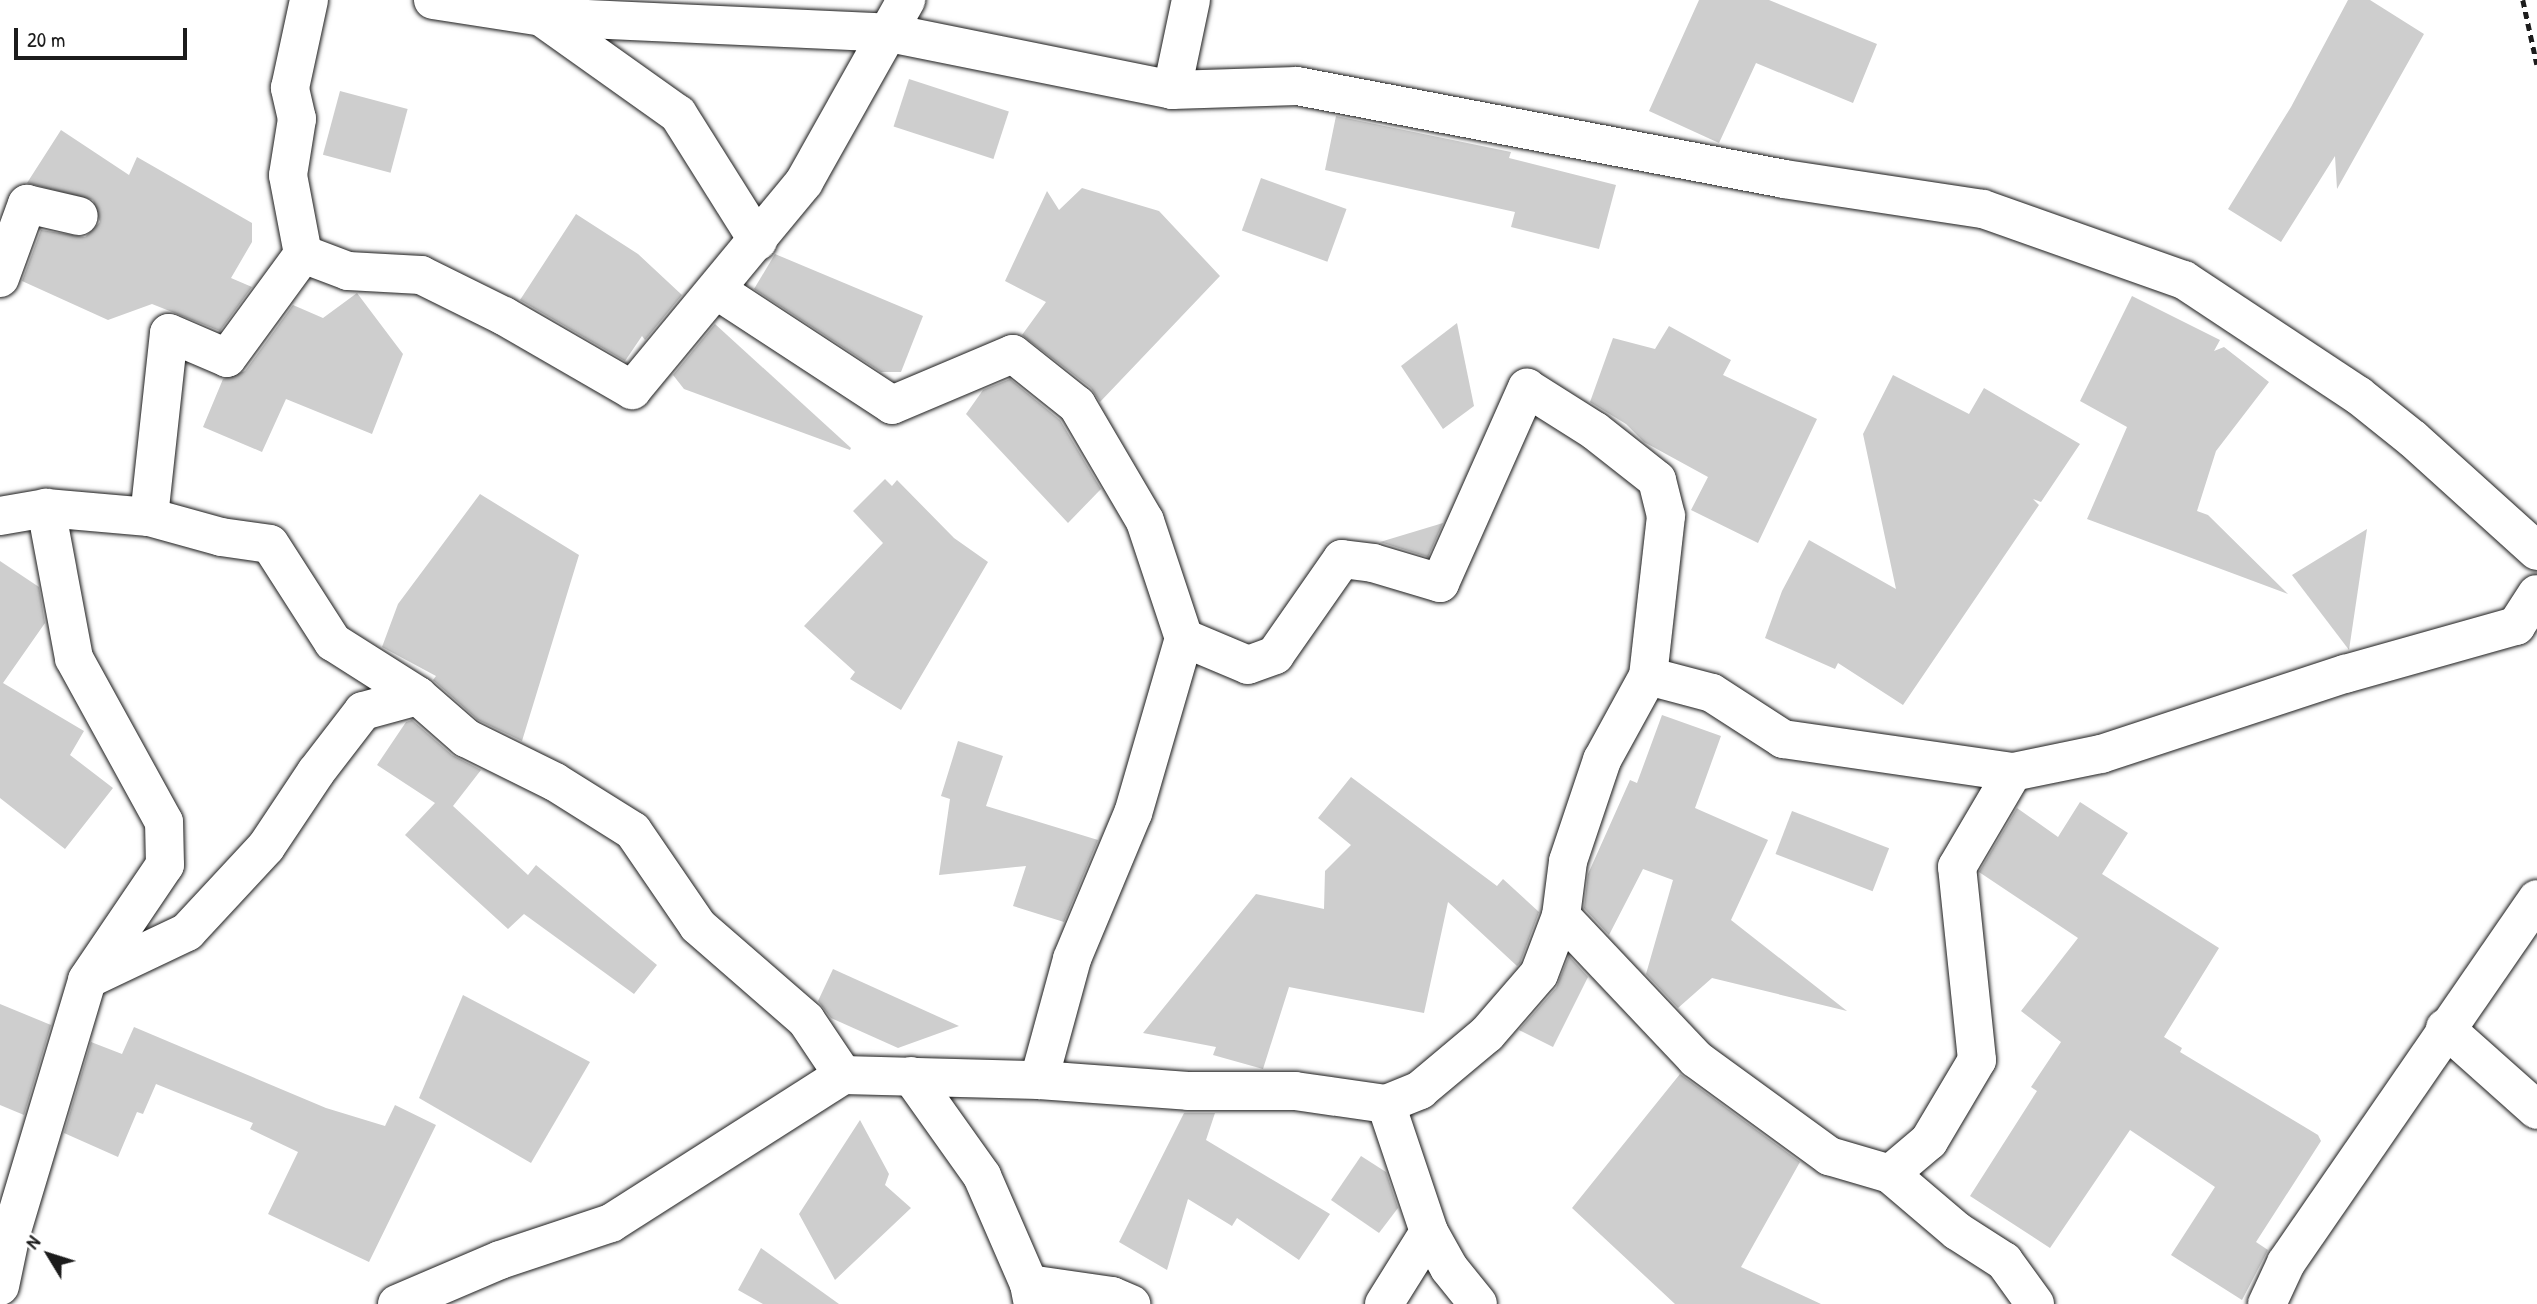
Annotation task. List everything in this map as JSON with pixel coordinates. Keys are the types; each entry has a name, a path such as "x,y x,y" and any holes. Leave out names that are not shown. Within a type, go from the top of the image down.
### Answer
{"street":[{"path":"149,517 169,333 227,358 303,254 288,174 298,119 290,88 309,0"},
{"path":"433,0 529,8 898,16 1172,90 1297,86 1784,179 1983,209 2029,222 2184,280 2320,367 2413,439 2537,551"},
{"path":"1172,90 1191,0"},
{"path":"529,8 678,114 758,241"},
{"path":"303,254 348,271 421,275 504,316 632,390 718,290 804,182 898,16"},
{"path":"0,278 27,204 79,216"},
{"path":"718,290 892,405 1013,354 1077,405 1145,521 1184,638 1133,813 1072,959 1039,1080"},
{"path":"397,1304 500,1260 611,1223 843,1074 1039,1080 1188,1091 1295,1091 1386,1104 1420,1090 1487,1034 1539,974 1561,916 1568,861 1602,760 1648,676 1666,516 1657,480 1595,431 1527,388 1440,583 1373,563 1342,559 1275,654 1248,665 1184,638"},
{"path":"0,1286 11,1234 87,980 165,864 164,822 74,658 46,508"},
{"path":"0,516 46,508 149,517 221,537 270,544 333,642 418,696 466,738 555,782 633,831 698,926 806,1020 843,1074"},
{"path":"1648,676 1712,693 1783,739 2013,772 2101,754 2345,674 2516,626 2537,594"},
{"path":"87,980 187,932 267,847 316,772 363,711 418,696"},
{"path":"1890,1174 1929,1141 1977,1060 1957,867 2013,772"},
{"path":"2267,1304 2286,1263 2362,1157 2445,1028 2537,899"},
{"path":"1561,916 1696,1059 1829,1156 1890,1174 1958,1231 2004,1261 2035,1304"},
{"path":"2445,1028 2537,1110"},
{"path":"911,1076 982,1176 1031,1294 1112,1296 1131,1304"},
{"path":"1386,1104 1429,1232 1449,1268 1478,1304"},
{"path":"1384,1304 1429,1232"}],"path":[{"path":"2523,0 2537,64"}],"building":[{"path":"1699,0 1769,0 1877,44 1853,103 1756,63 1719,143 1649,111"},
{"path":"2348,0 2370,0 2424,34 2337,189 2335,156 2281,242 2228,209 2291,107"},
{"path":"909,79 1009,111 993,159 894,127"},
{"path":"340,91 408,109 391,173 323,155"},
{"path":"1336,116 1511,152 1509,158 1616,185 1599,249 1511,227 1515,212 1325,170"},
{"path":"61,130 129,175 137,157 252,223 252,242 231,278 252,287 220,331 152,304 108,320 22,281 41,230 85,237 100,222 93,200 27,183"},
{"path":"1261,178 1347,209 1327,262 1242,231"},
{"path":"1082,188 1159,211 1220,276 1100,402 1091,388 1022,335 1046,302 1005,281 1047,191 1059,210"},
{"path":"576,214 638,254 682,295 645,340 642,336 625,361 520,300"},
{"path":"775,254 923,316 901,372 881,372 754,289"},
{"path":"357,293 403,354 372,434 286,399 262,452 203,427 223,379 245,371 293,305 323,318"},
{"path":"2132,296 2220,340 2214,351 2224,347 2269,382 2216,451 2197,511 2208,515 2288,594 2087,519 2127,427 2080,401"},
{"path":"1457,323 1474,406 1443,429 1401,366"},
{"path":"715,324 851,448 850,450 684,389 673,375"},
{"path":"1669,326 1731,360 1723,375 1817,419 1758,543 1691,510 1708,477 1644,442 1626,424 1590,402 1613,338 1655,349"},
{"path":"1893,375 1969,414 1984,388 2080,444 2041,502 2033,499 2039,505 1903,705 1838,663 1835,669 1765,638 1782,591 1809,540 1896,589 1863,434"},
{"path":"1010,379 1060,420 1101,489 1068,523 966,414 983,390"},
{"path":"885,479 892,486 897,480 954,538 988,562 901,710 850,679 855,672 804,626 883,543 853,511"},
{"path":"480,494 579,555 522,741 478,720 433,680 436,676 382,647 398,604"},
{"path":"1443,523 1428,557 1380,542"},
{"path":"2367,529 2349,650 2292,575"},
{"path":"0,561 39,587 45,623 3,683 84,731 70,755 113,788 65,849 0,798"},
{"path":"1662,715 1721,736 1695,808 1768,840 1731,920 1847,1011 1712,978 1678,1008 1646,974 1673,880 1643,869 1609,935 1584,908 1588,874 1630,780 1637,783"},
{"path":"412,720 452,755 481,770 453,806 528,875 536,865 657,965 634,994 524,914 508,929 405,835 435,803 377,765 406,722"},
{"path":"958,741 1003,756 986,806 1098,840 1064,922 1013,906 1026,866 939,875 950,799 941,796"},
{"path":"1351,777 1497,886 1503,879 1539,912 1520,963 1517,966 1448,902 1424,1013 1289,987 1263,1069 1213,1055 1216,1047 1143,1033 1256,894 1324,909 1325,871 1351,845 1318,818"},
{"path":"2080,802 2128,833 2102,874 2219,948 2164,1037 2182,1048 2180,1052 2318,1135 2321,1141 2256,1242 2268,1250 2242,1300 2171,1255 2215,1187 2130,1130 2050,1248 1970,1196 2037,1091 2031,1087 2061,1042 2021,1011 2078,938 1979,872 2017,808 2058,837"},
{"path":"1792,811 1889,848 1873,891 1776,854"},
{"path":"1569,956 1588,977 1553,1047 1519,1030 1556,988"},
{"path":"833,969 959,1026 898,1048 831,1018 818,1001"},
{"path":"463,995 590,1062 531,1163 419,1098"},
{"path":"0,1004 51,1025 24,1115 0,1105"},
{"path":"134,1027 326,1108 385,1126 395,1105 436,1125 369,1262 268,1214 298,1152 250,1129 253,1123 156,1084 143,1114 137,1112 118,1157 64,1133 91,1042 122,1054"},
{"path":"1680,1074 1800,1162 1741,1267 1821,1304 1675,1304 1572,1208"},
{"path":"1184,1113 1215,1113 1206,1140 1330,1214 1299,1260 1237,1218 1232,1226 1188,1199 1167,1270 1119,1242"},
{"path":"860,1120 889,1174 885,1185 911,1208 835,1280 799,1214"},
{"path":"1361,1156 1386,1172 1398,1208 1379,1233 1331,1200"},
{"path":"761,1248 839,1304 763,1304 738,1290"}]}
